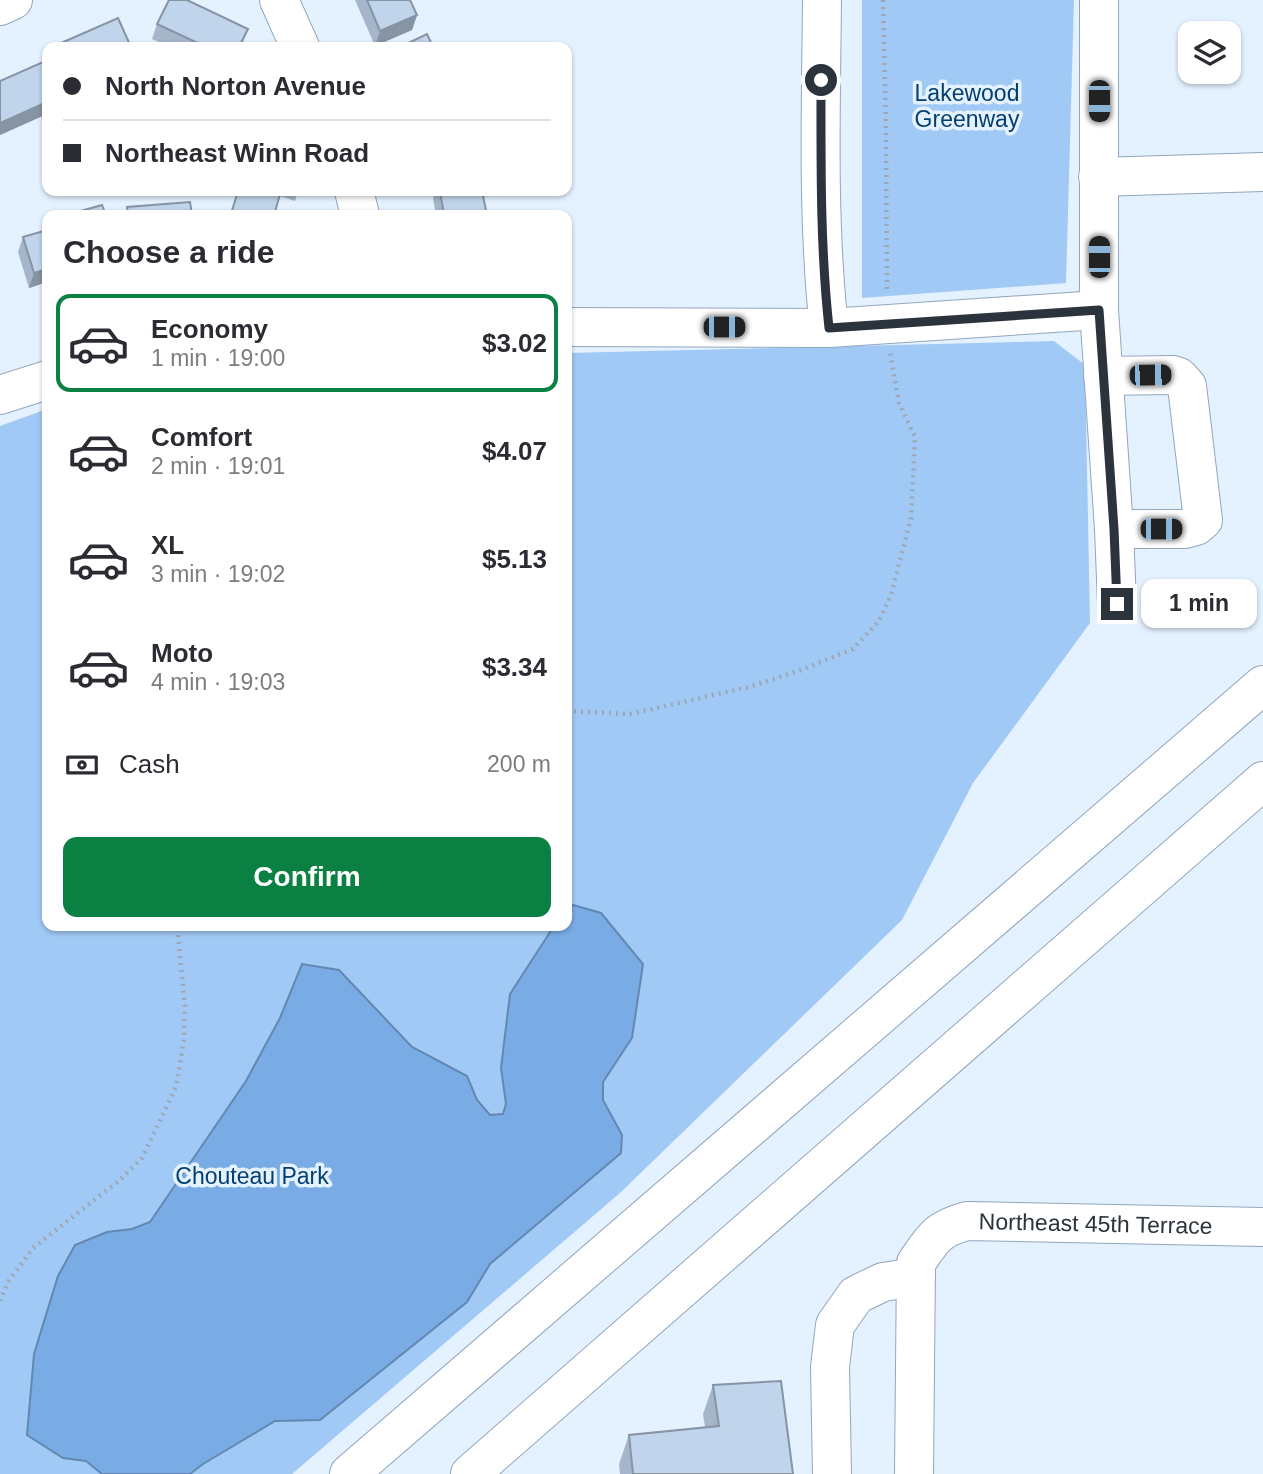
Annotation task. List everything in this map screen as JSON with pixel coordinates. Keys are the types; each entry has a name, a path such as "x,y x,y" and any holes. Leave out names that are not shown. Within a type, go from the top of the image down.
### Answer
{"main road":[{"path":"0,6 13,0"},
{"path":"279,0 298,42"},
{"path":"822,0 820,188 829,328"},
{"path":"1099,0 1099,310 1117,604"},
{"path":"1098,177 1263,172"},
{"path":"572,327 829,328 1099,310"},
{"path":"1103,376 1173,375 1184,381 1187,386 1203,520 1201,524 1185,529 1114,529"},
{"path":"0,395 42,382"},
{"path":"349,1474 1263,685"},
{"path":"470,1474 1263,781"},
{"name":"Northeast 45th Terrace","path":"916,1277 916,1263 933,1238 950,1226 967,1221 1263,1227"},
{"path":"832,1474 830,1367 835,1325 856,1295 883,1282 916,1277 914,1474"}],"path":[{"path":"883,0 887,293"},
{"path":"572,711 630,714 750,687 853,649 879,621 891,596 911,518 915,437 899,403 888,341"},
{"path":"0,1301 8,1282 33,1248 120,1180 142,1158 176,1087 184,1040 185,1006 178,931"}],"green space":[{"name":"Lakewood Greenway","path":"862,0 1074,0 1066,283 862,298"},
{"name":"Chouteau Park","path":"1054,341 1085,365 1090,623 973,783 902,920 620,1193 292,1474 0,1474 0,426 42,411 42,931 572,931 572,353"}],"shaded area":[{"path":"572,906 601,913 643,964 632,1038 603,1082 603,1100 622,1135 621,1153 490,1264 467,1302 320,1420 275,1421 190,1474 102,1474 86,1461 63,1458 27,1435 34,1354 58,1276 75,1245 107,1232 132,1229 150,1222 246,1081 280,1018 302,964 339,970 412,1047 467,1076 477,1100 490,1115 503,1114 506,1104 501,1068 510,994 551,931 572,931"}],"building":[{"path":"169,0 187,0 248,29 242,42 195,42 157,24"},
{"path":"367,0 410,0 417,15 380,31"},
{"path":"118,18 129,42 63,42"},
{"path":"427,34 431,42 410,42"},
{"path":"42,62 42,104 0,123 0,81"},
{"path":"236,196 280,196 275,210 232,210"},
{"path":"441,196 483,196 486,210 443,210"},
{"path":"190,202 191,210 127,210 127,207"},
{"path":"102,205 104,210 84,210"},
{"path":"42,231 42,271 34,273 23,237"},
{"path":"781,1381 793,1474 633,1474 629,1435 719,1426 713,1385"}],"route":[{"path":"821,80 820,188 829,328 1099,310 1117,604"}]}
